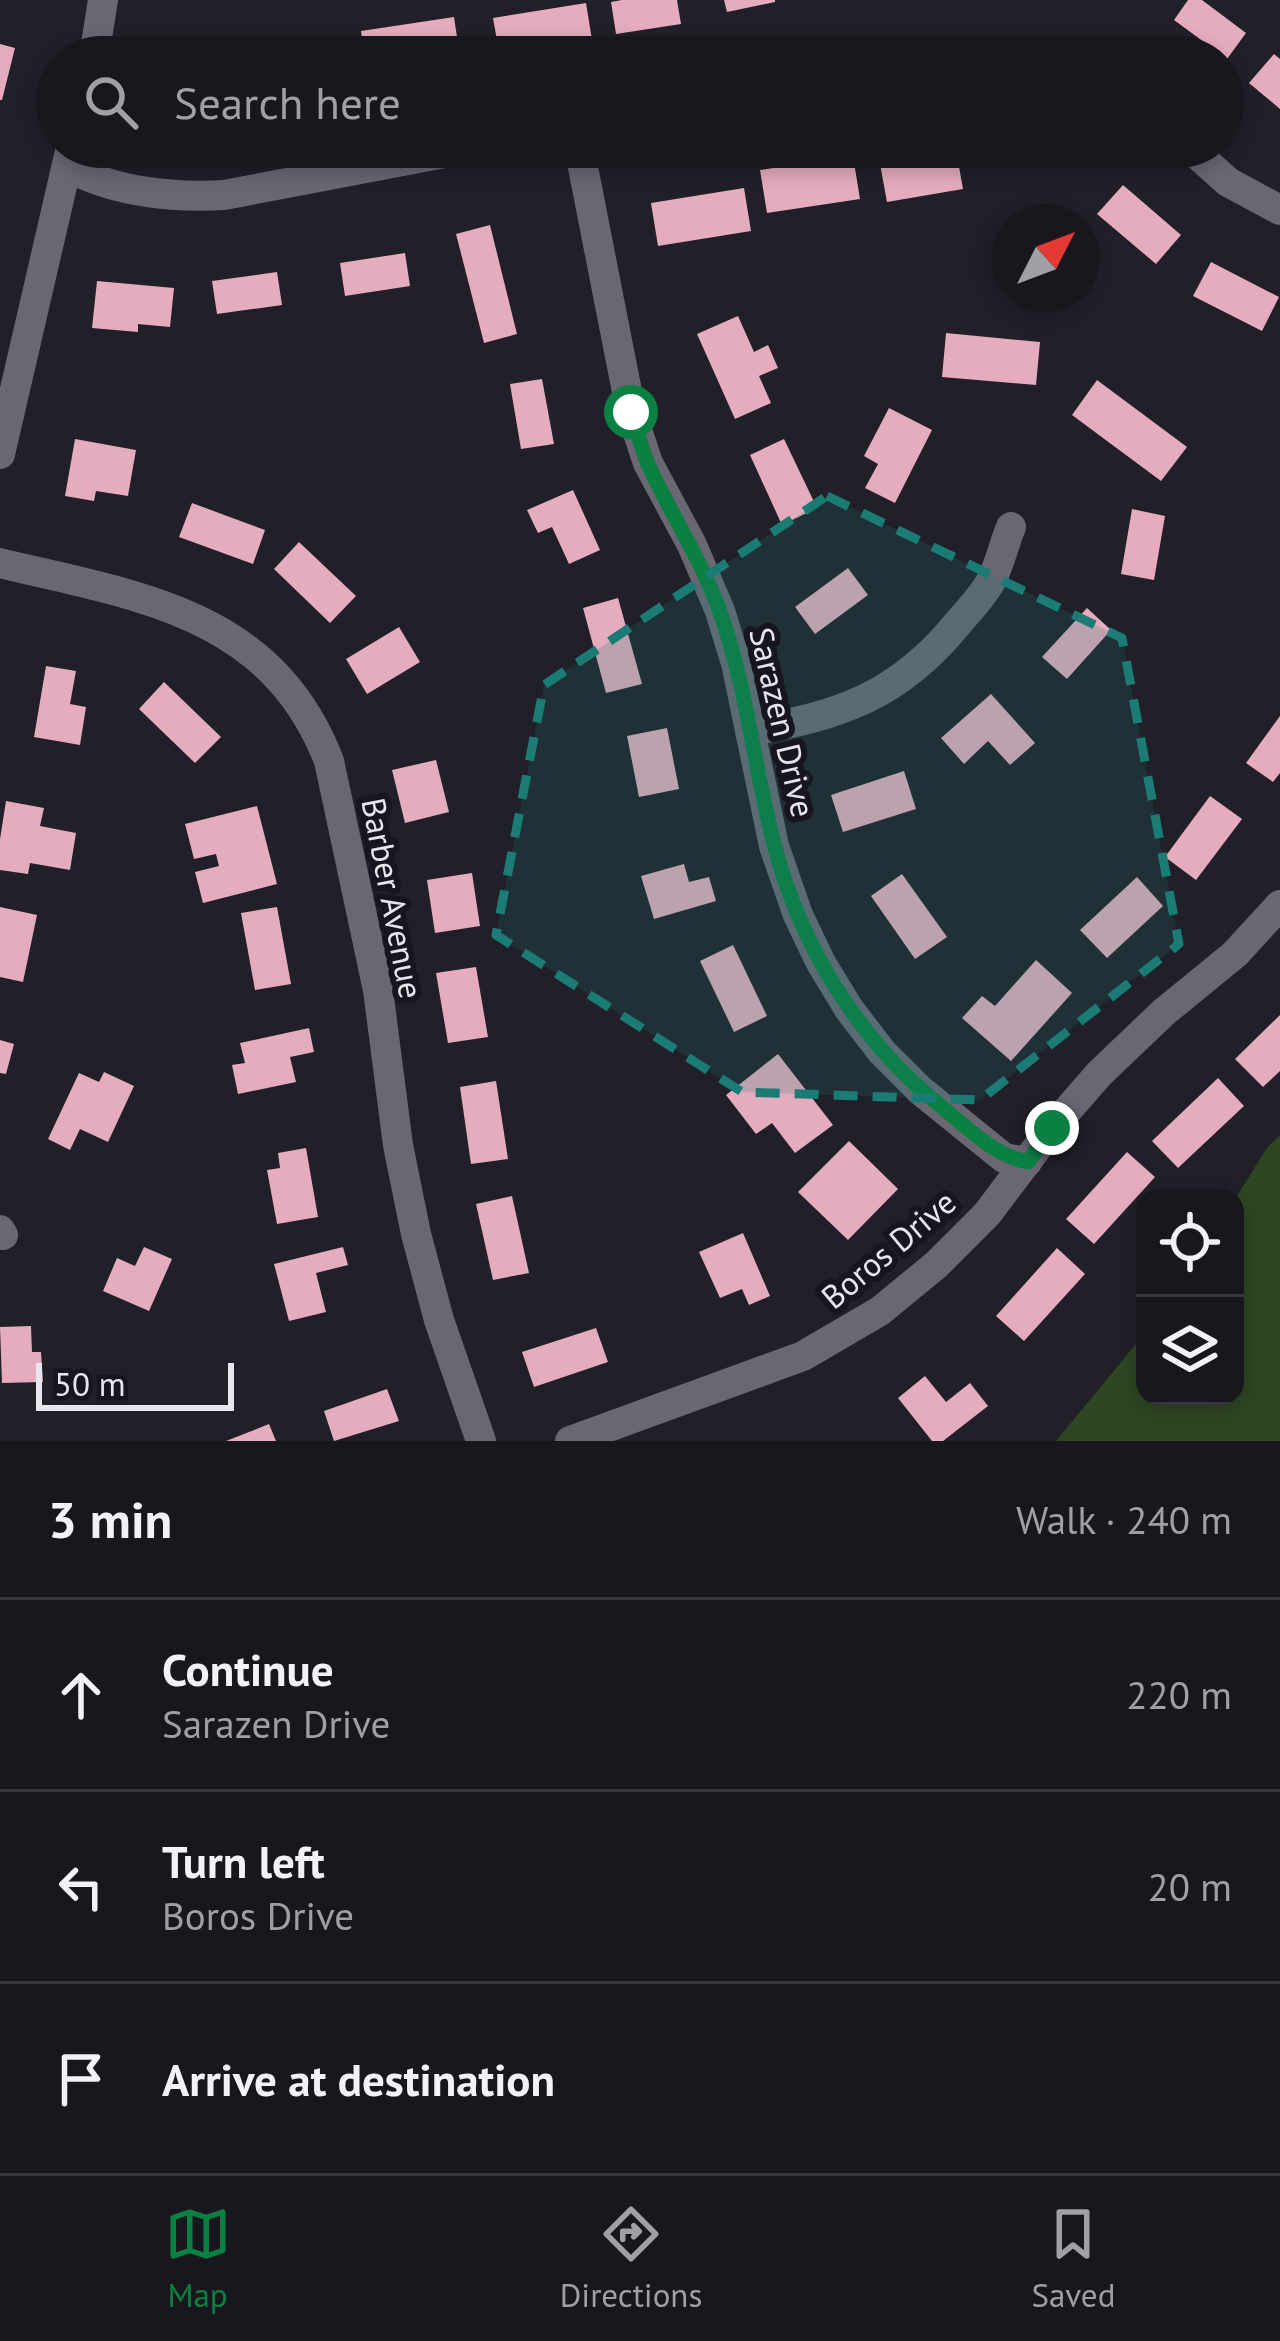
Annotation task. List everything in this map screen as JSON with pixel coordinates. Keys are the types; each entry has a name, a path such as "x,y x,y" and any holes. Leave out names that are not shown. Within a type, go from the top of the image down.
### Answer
{"street":[{"path":"97,36 103,0"},
{"path":"0,454 66,168"},
{"path":"78,168 83,175 117,185 206,196 366,168"},
{"name":"Sarazen Drive","path":"583,168 631,412 648,463 692,545 720,611 736,663 775,846 798,915 849,1009 883,1052 920,1090 1004,1158 1028,1162"},
{"path":"1212,168 1228,182 1280,210"},
{"path":"750,731 807,722 857,704 918,664 944,640 992,579 1011,527"},
{"name":"Barber Avenue","path":"0,563 182,610 258,658 283,683 322,744 378,990 398,1145 416,1234 439,1321 481,1441"},
{"name":"Boros Drive","path":"570,1441 803,1356 880,1311 987,1214 1100,1074 1164,1012 1235,954 1280,904"}],"highlighted area":[{"path":"827,496 1122,638 1179,944 980,1100 742,1092 496,935 544,685"}],"green space":[{"path":"1280,1135 1280,1441 1056,1441 1136,1344 1136,1405 1244,1405 1241,1189"}],"building":[{"path":"677,0 681,24 616,34 611,2"},
{"path":"724,0 775,0 775,2 727,12"},
{"path":"1188,0 1202,0 1246,33 1196,36 1174,20"},
{"path":"586,3 591,36 496,36 493,18"},
{"path":"454,17 457,36 362,36 361,31"},
{"path":"0,44 15,48 2,100 0,100"},
{"path":"1274,54 1280,59 1280,109 1249,83"},
{"path":"855,168 860,199 767,213 760,170"},
{"path":"881,168 959,168 963,189 887,202"},
{"path":"1123,185 1181,235 1156,264 1100,217"},
{"path":"744,188 751,231 658,246 651,203"},
{"path":"490,225 517,334 484,343 456,234"},
{"path":"405,253 410,286 345,296 340,263"},
{"path":"1211,262 1279,297 1262,331 1193,296"},
{"path":"277,272 282,305 217,314 212,281"},
{"path":"97,281 174,288 170,327 138,324 138,332 92,328"},
{"path":"738,316 754,352 768,345 778,368 759,376 771,403 735,419 697,334"},
{"path":"946,333 1040,342 1036,385 942,377"},
{"path":"542,379 554,444 521,449 510,384"},
{"path":"1097,380 1187,447 1161,481 1072,415"},
{"path":"889,408 932,430 895,503 865,488 878,464 864,456"},
{"path":"75,439 136,450 128,496 96,491 94,501 65,496"},
{"path":"784,439 817,508 782,525 750,455"},
{"path":"573,490 600,550 569,564 552,527 538,533 527,510"},
{"path":"192,503 265,530 253,564 179,537"},
{"path":"1132,509 1165,516 1154,580 1121,574"},
{"path":"299,542 356,596 330,623 274,569"},
{"path":"848,568 868,595 815,634 795,607"},
{"path":"618,598 642,684 606,693 583,608"},
{"path":"1087,608 1111,630 1067,679 1042,657"},
{"path":"399,627 420,662 367,694 346,659"},
{"path":"46,666 76,671 70,704 86,707 80,745 34,737"},
{"path":"164,682 221,737 195,763 139,709"},
{"path":"991,694 1035,743 1010,765 988,741 964,764 941,738"},
{"path":"1280,716 1280,773 1273,782 1246,763"},
{"path":"667,728 679,789 639,797 627,736"},
{"path":"436,760 449,812 405,823 392,770"},
{"path":"904,771 916,809 843,832 831,795"},
{"path":"1210,796 1242,819 1196,880 1165,857"},
{"path":"6,801 44,808 40,826 76,833 70,870 30,863 28,874 0,870"},
{"path":"257,806 277,884 203,903 195,872 219,866 216,854 194,859 185,824"},
{"path":"684,864 689,882 709,877 716,901 654,919 641,876"},
{"path":"472,873 480,926 435,933 427,880"},
{"path":"902,874 947,937 915,959 871,896"},
{"path":"1137,877 1163,906 1107,958 1080,930"},
{"path":"0,907 37,915 23,982 0,977"},
{"path":"277,907 291,984 255,990 241,913"},
{"path":"733,945 767,1016 734,1032 700,961"},
{"path":"1036,960 1072,993 1011,1061 962,1018 982,996 995,1006"},
{"path":"476,967 488,1037 448,1043 436,973"},
{"path":"1280,1015 1280,1071 1263,1087 1235,1059"},
{"path":"309,1028 314,1052 290,1057 296,1082 238,1094 232,1065 245,1063 240,1043"},
{"path":"0,1040 14,1044 6,1074 0,1073"},
{"path":"778,1054 833,1125 795,1153 772,1123 756,1134 726,1095"},
{"path":"104,1072 134,1086 108,1142 80,1129 70,1150 48,1139 79,1073 99,1082"},
{"path":"1218,1078 1244,1106 1178,1168 1152,1141"},
{"path":"496,1081 508,1159 471,1164 460,1087"},
{"path":"849,1141 898,1189 848,1240 798,1192"},
{"path":"306,1148 318,1217 277,1224 267,1170 280,1168 278,1153"},
{"path":"1127,1152 1155,1177 1144,1189 1136,1189 1136,1198 1094,1244 1066,1219"},
{"path":"512,1196 529,1273 493,1280 476,1204"},
{"path":"743,1233 770,1296 749,1305 742,1289 720,1298 699,1252"},
{"path":"144,1247 172,1259 149,1311 103,1291 117,1258 135,1266"},
{"path":"343,1247 348,1265 316,1273 326,1312 289,1321 274,1264"},
{"path":"1057,1248 1085,1274 1024,1341 996,1316"},
{"path":"31,1326 32,1352 41,1352 43,1382 2,1383 0,1327"},
{"path":"596,1328 608,1362 534,1387 522,1352"},
{"path":"925,1376 946,1402 970,1383 988,1406 943,1441 932,1441 898,1398"},
{"path":"387,1389 399,1421 334,1441 324,1411"},
{"path":"269,1424 276,1441 226,1441"}],"route":[{"path":"631,412 648,463 692,545 720,611 736,663 775,846 798,915 821,963 883,1052 920,1090 1004,1158 1028,1162 1052,1128"}]}
